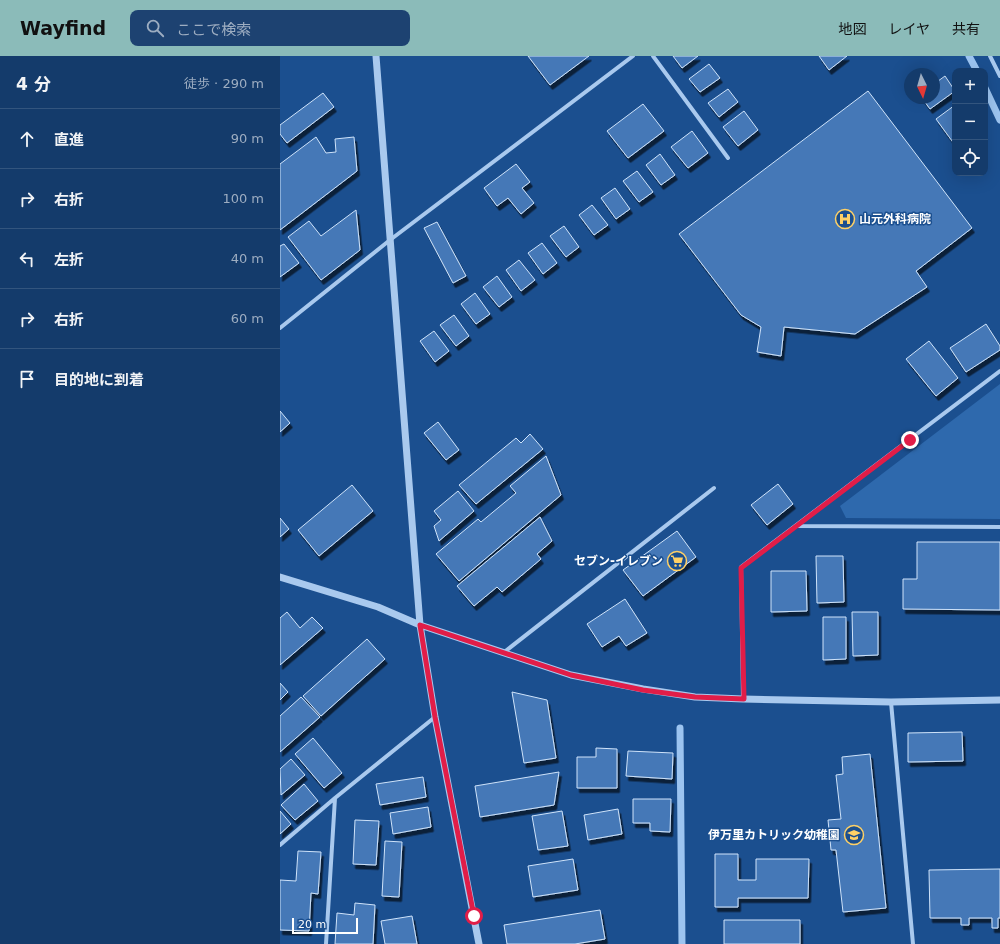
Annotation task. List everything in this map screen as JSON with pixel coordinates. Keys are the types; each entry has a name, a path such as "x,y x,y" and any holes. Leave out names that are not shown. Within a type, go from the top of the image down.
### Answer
{"street":[{"path":"376,56 420,625 435,717 479,944"},
{"path":"280,328 390,240 634,56"},
{"path":"653,56 728,158"},
{"path":"990,56 1000,76"},
{"path":"744,699 741,568 1000,371"},
{"path":"503,653 714,488"},
{"path":"797,526 1000,527"},
{"path":"280,577 378,607 420,625 571,675 643,690 695,697 744,699 891,702 1000,700"},
{"path":"891,702 913,944"},
{"path":"280,845 335,798 435,717"},
{"path":"326,944 335,798"}],"shaded area":[{"path":"1000,384 1000,519 846,518 840,506"}],"building":[{"path":"528,56 589,56 550,85"},
{"path":"673,56 698,56 682,68"},
{"path":"819,56 847,56 829,70"},
{"path":"709,64 720,78 700,92 689,79"},
{"path":"945,76 952,86 952,93 940,102 940,80"},
{"path":"728,89 738,102 719,117 708,103"},
{"path":"868,91 972,228 916,271 927,287 855,334 784,327 781,356 757,352 761,327 741,315 679,234"},
{"path":"323,93 334,107 287,143 280,134 280,125"},
{"path":"643,104 664,131 628,158 607,131"},
{"path":"926,104 937,104 930,109"},
{"path":"952,107 952,141 936,119"},
{"path":"744,111 758,130 738,146 723,127"},
{"path":"692,131 708,153 688,168 671,147"},
{"path":"316,137 326,153 336,152 335,139 354,137 357,171 280,230 280,164"},
{"path":"660,154 675,175 661,185 646,165"},
{"path":"516,164 530,182 522,188 534,203 521,214 508,198 497,206 484,188"},
{"path":"637,171 653,192 639,202 623,181"},
{"path":"615,188 630,209 616,219 601,198"},
{"path":"592,205 608,225 594,235 579,215"},
{"path":"356,210 360,250 321,280 288,237 309,221 321,236"},
{"path":"437,222 466,276 453,283 424,228"},
{"path":"564,226 579,247 566,257 550,236"},
{"path":"542,243 557,263 543,274 528,253"},
{"path":"284,244 299,263 280,277 280,246"},
{"path":"519,260 535,280 521,291 506,270"},
{"path":"497,276 512,297 499,307 483,287"},
{"path":"475,293 490,314 476,324 461,304"},
{"path":"454,315 469,336 456,346 440,325"},
{"path":"986,324 1000,346 1000,350 966,372 950,348"},
{"path":"434,331 449,351 435,362 420,341"},
{"path":"929,341 958,378 936,396 906,359"},
{"path":"280,411 290,423 280,432"},
{"path":"438,422 459,450 446,460 424,433"},
{"path":"530,434 543,449 476,504 459,485 516,438 521,443"},
{"path":"546,456 561,495 459,581 436,554 478,519 481,522 516,493 510,486"},
{"path":"778,484 793,504 767,525 751,505"},
{"path":"352,485 373,511 319,556 298,530"},
{"path":"458,491 474,511 439,541 434,526 441,520 434,511"},
{"path":"540,517 552,541 537,554 541,559 502,592 497,587 474,606 457,586"},
{"path":"280,518 289,529 280,537"},
{"path":"677,531 696,557 643,596 623,570"},
{"path":"917,542 1000,542 1000,610 903,609 903,579 917,579"},
{"path":"816,556 843,556 844,602 817,603"},
{"path":"771,571 806,571 807,611 771,612"},
{"path":"625,599 647,633 626,646 619,636 602,647 587,624"},
{"path":"287,612 300,628 312,617 323,628 280,665 280,618"},
{"path":"852,612 878,612 878,655 853,656"},
{"path":"823,617 846,617 846,659 823,660"},
{"path":"367,639 385,659 321,716 303,696"},
{"path":"280,683 288,692 280,700"},
{"path":"512,692 547,700 556,758 524,763"},
{"path":"301,697 320,717 280,752 280,716"},
{"path":"962,732 963,761 908,762 908,733"},
{"path":"313,738 342,773 324,788 295,754"},
{"path":"596,748 617,749 617,788 577,788 577,757 596,757"},
{"path":"628,751 673,753 672,779 626,776"},
{"name":"伊万里カトリック幼稚園","path":"870,754 886,908 843,912 836,850 831,850 828,820 841,819 836,775 843,774 842,757"},
{"path":"291,759 305,775 281,795 280,769"},
{"path":"559,772 554,805 480,817 475,786"},
{"path":"423,777 426,797 380,805 376,784"},
{"path":"304,784 318,801 295,820 281,805"},
{"path":"633,799 671,799 670,832 650,831 650,823 633,823"},
{"path":"428,807 431,827 393,834 390,813"},
{"path":"618,809 622,834 588,840 584,815"},
{"path":"280,811 291,824 280,834"},
{"path":"562,811 568,846 538,850 532,816"},
{"path":"355,820 379,821 376,865 353,864"},
{"path":"385,841 402,842 399,897 382,896"},
{"path":"298,851 321,852 318,894 311,893 309,931 280,930 280,880 296,881"},
{"path":"715,854 738,854 738,880 756,880 756,859 809,859 808,898 738,898 738,907 715,907"},
{"path":"573,859 578,890 533,897 528,866"},
{"path":"1000,869 1000,918 998,918 998,928 992,928 992,918 969,918 969,925 961,925 961,918 930,918 929,870"},
{"path":"355,903 375,905 373,944 335,944 337,913 354,915"},
{"path":"600,910 605,939 575,944 507,944 504,925"},
{"path":"412,916 417,944 385,944 381,921"},
{"path":"724,920 800,920 800,944 724,944"}],"waterway":[{"path":"969,56 975,68"},
{"path":"988,94 1000,120"},
{"path":"680,728 682,944"}],"place":[{"name":"山元外科病院","path":"845,219"},
{"name":"セブン-イレブン","path":"677,561"},
{"name":"伊万里カトリック幼稚園","path":"854,835"}],"route":[{"path":"474,916 435,717 420,625 571,675 643,690 695,697 744,699 741,568 910,440"}]}
